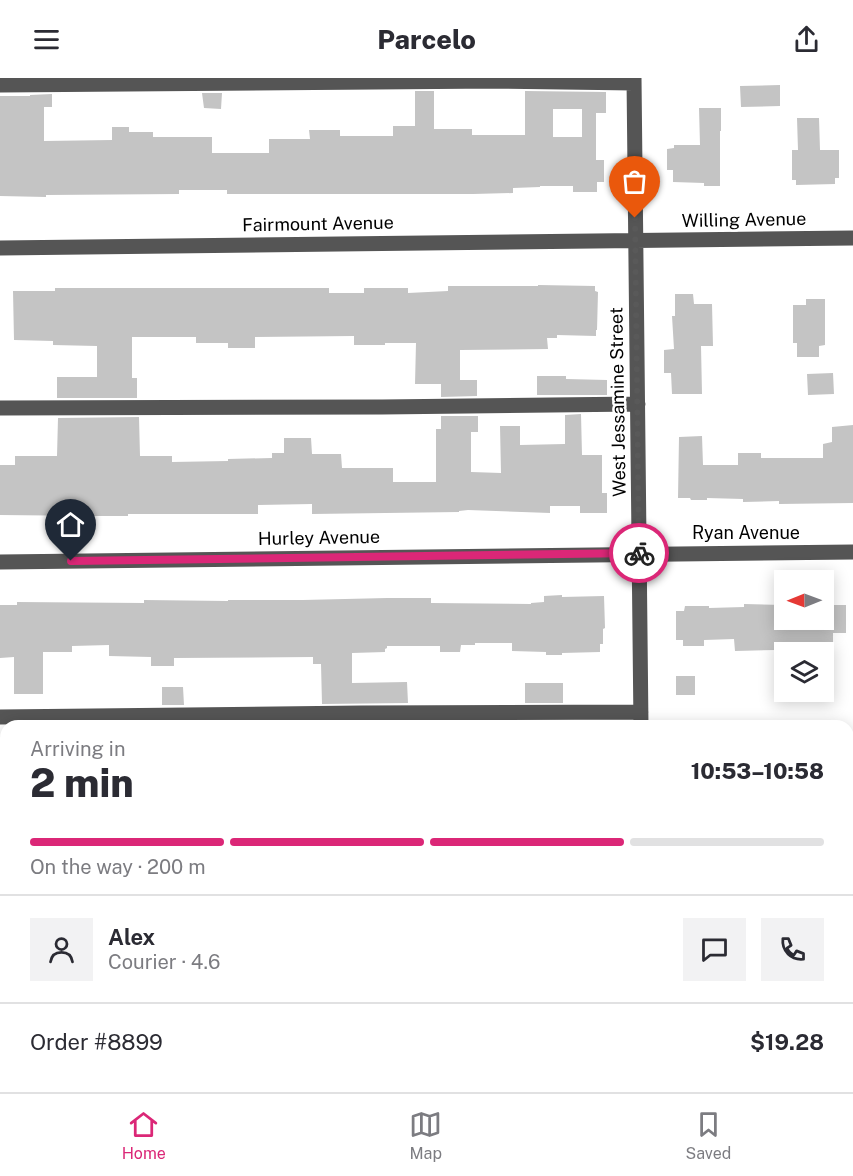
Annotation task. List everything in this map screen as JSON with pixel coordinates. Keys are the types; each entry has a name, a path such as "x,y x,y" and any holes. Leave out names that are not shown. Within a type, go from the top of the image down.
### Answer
{"street":[{"path":"0,86 634,80"},
{"name":"West Jessamine Street","path":"634,80 641,719"},
{"name":"Willing Avenue","path":"636,240 853,238"},
{"name":"Fairmount Avenue","path":"0,248 636,240"},
{"path":"0,408 638,404"},
{"name":"Ryan Avenue","path":"639,553 853,552"},
{"name":"Hurley Avenue","path":"0,562 639,553"},
{"path":"0,717 361,713 641,719"}],"building":[{"path":"780,85 780,106 741,107 740,86"},
{"path":"415,91 434,91 434,129 472,129 472,135 525,135 525,91 606,92 606,113 596,113 596,160 604,160 604,182 597,182 597,192 573,192 573,186 540,186 513,188 513,193 473,194 227,194 227,190 179,190 179,194 0,196 0,96 52,94 52,107 44,107 44,141 112,140 112,127 129,127 129,132 153,132 153,137 212,137 212,153 269,153 269,139 310,139 309,130 340,130 340,136 393,136 393,126 415,126","holes":["553,109 582,109 582,137 553,137"]},
{"path":"202,93 222,93 221,109 204,108"},
{"path":"699,108 721,108 720,186 673,182 673,170 667,170 667,149 674,148 674,145 700,145"},
{"path":"797,118 819,118 820,150 839,150 839,178 835,178 835,184 796,185 796,180 792,180 792,150 798,150"},
{"path":"448,286 595,286 595,291 598,292 596,336 557,335 557,338 547,338 548,349 460,350 460,380 477,380 477,396 441,397 441,384 415,384 416,343 354,345 354,336 255,337 255,348 228,348 228,343 196,343 196,337 132,337 132,378 137,378 137,398 57,398 57,377 97,377 97,346 53,345 53,341 14,340 13,291 55,291 55,288 329,288 329,293 364,293 364,288 408,288 408,293 448,291"},
{"path":"675,294 693,294 694,304 712,304 713,346 701,346 702,394 672,394 671,373 664,373 664,350 674,349 672,316 675,316"},
{"path":"806,299 825,299 825,345 819,346 819,357 797,357 797,343 793,343 793,305 806,305"},
{"path":"833,373 834,394 808,395 807,374"},
{"path":"537,376 607,380 607,395 537,395"},
{"path":"581,414 582,455 602,455 602,493 607,493 607,513 580,513 580,506 550,506 550,513 468,510 312,514 312,504 258,505 258,514 0,515 0,465 15,465 15,456 57,456 58,418 139,417 140,456 172,456 172,462 272,458 272,453 284,453 284,438 311,438 312,454 341,454 342,468 393,468 393,482 436,482 436,429 441,429 441,416 478,416 478,432 471,432 471,472 501,473 500,426 520,426 520,445 565,444 565,415"},
{"path":"853,425 853,503 779,504 779,501 743,502 743,499 678,498 679,437 702,436 703,465 738,465 738,453 761,453 761,458 823,458 823,444 832,442 832,427"},
{"path":"562,595 562,597 604,596 605,628 600,652 546,655 546,652 512,651 512,643 475,643 475,645 461,645 460,652 440,652 440,646 387,646 385,652 352,653 352,683 407,682 408,703 322,704 321,664 313,664 313,657 174,658 174,666 151,666 151,657 109,656 109,645 72,646 72,652 43,652 43,694 14,694 14,657 0,658 0,605 17,605 17,602 144,603 144,600 431,598 431,603 531,604 544,602 544,596"},
{"path":"744,604 774,605 774,630 834,630 834,605 846,605 846,633 833,633 833,642 774,642 774,650 735,651 734,639 704,640 704,646 683,646 683,640 676,640 676,611 684,611 685,606 744,607"},
{"path":"676,676 695,676 695,695 676,695"},
{"path":"525,683 563,683 563,703 525,703"},
{"path":"162,687 183,687 184,705 162,705"}],"way so far":[{"path":"635,218 639,553"}],"route":[{"path":"71,561 639,553"}]}
